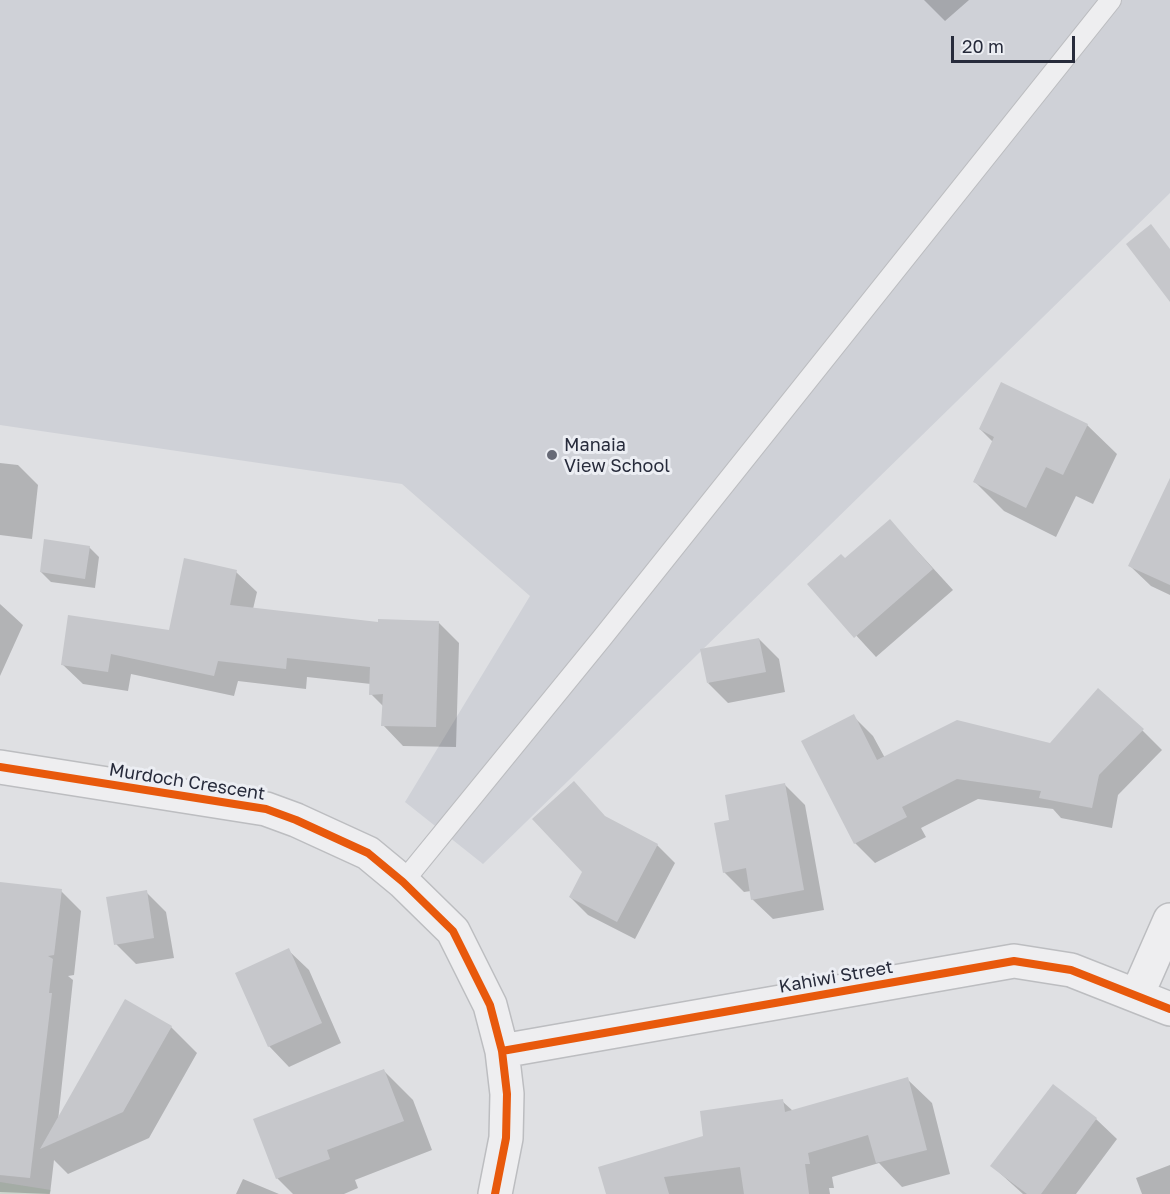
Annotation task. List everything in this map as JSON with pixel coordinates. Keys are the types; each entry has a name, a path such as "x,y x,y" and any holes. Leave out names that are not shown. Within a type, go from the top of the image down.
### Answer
{"street":[{"name":"Murdoch Crescent","path":"0,767 266,809 368,853 403,882 453,931 490,1005 502,1051 507,1094 506,1138 495,1194"},
{"path":"1137,994 1170,920"},
{"name":"Kahiwi Street","path":"502,1051 1014,961 1071,970 1137,994 1170,1009"}],"lane":[{"path":"403,882 602,638 1111,0"}],"shaded area":[{"name":"Manaia View School","path":"0,0 1170,0 1170,193 483,864 405,802 530,596 402,484 0,425"},
{"path":"0,1182 51,1190 49,1194 0,1194"}],"building":[{"path":"1151,224 1170,249 1170,302 1126,244"},
{"path":"1001,382 1088,424 1063,475 1046,467 1026,508 973,482 994,437 979,429"},
{"path":"1170,478 1170,585 1128,566"},
{"path":"890,519 933,569 854,638 807,584 841,554 845,558"},
{"path":"44,539 90,546 85,579 40,572"},
{"path":"184,558 237,570 230,605 378,622 378,619 439,621 436,727 381,726 383,694 369,695 370,667 287,658 286,669 218,661 214,676 111,654 108,672 61,665 68,615 169,630"},
{"path":"759,638 766,672 707,683 700,649"},
{"path":"1098,688 1144,729 1099,775 1092,808 1039,798 1041,791 957,779 902,807 907,817 854,844 801,741 854,714 877,760 957,720 1050,743"},
{"path":"574,781 605,816 658,844 617,922 569,897 582,872 532,819"},
{"path":"785,783 804,890 751,900 746,868 723,873 714,823 729,820 725,795"},
{"path":"0,882 62,889 54,955 48,956 53,959 49,993 52,993 30,1178 0,1175"},
{"path":"147,890 154,938 114,945 106,897"},
{"path":"289,948 322,1023 268,1047 235,973"},
{"path":"125,999 172,1026 123,1112 40,1149"},
{"path":"384,1069 404,1121 327,1150 330,1159 276,1179 253,1119"},
{"path":"908,1077 927,1150 876,1163 868,1135 808,1153 810,1164 805,1164 809,1194 744,1194 740,1167 664,1177 669,1194 606,1194 598,1167 703,1136 700,1111 783,1099 785,1112"},
{"path":"1053,1084 1097,1118 1041,1194 1027,1194 990,1166"}],"cycle path":[{"path":"0,767 266,809 368,853 403,882 453,931 490,1005 502,1051 507,1094 506,1138 495,1194"},
{"path":"502,1051 1014,961 1071,970 1170,1009"}],"place":[{"name":"Manaia View School","path":"552,455"}]}
